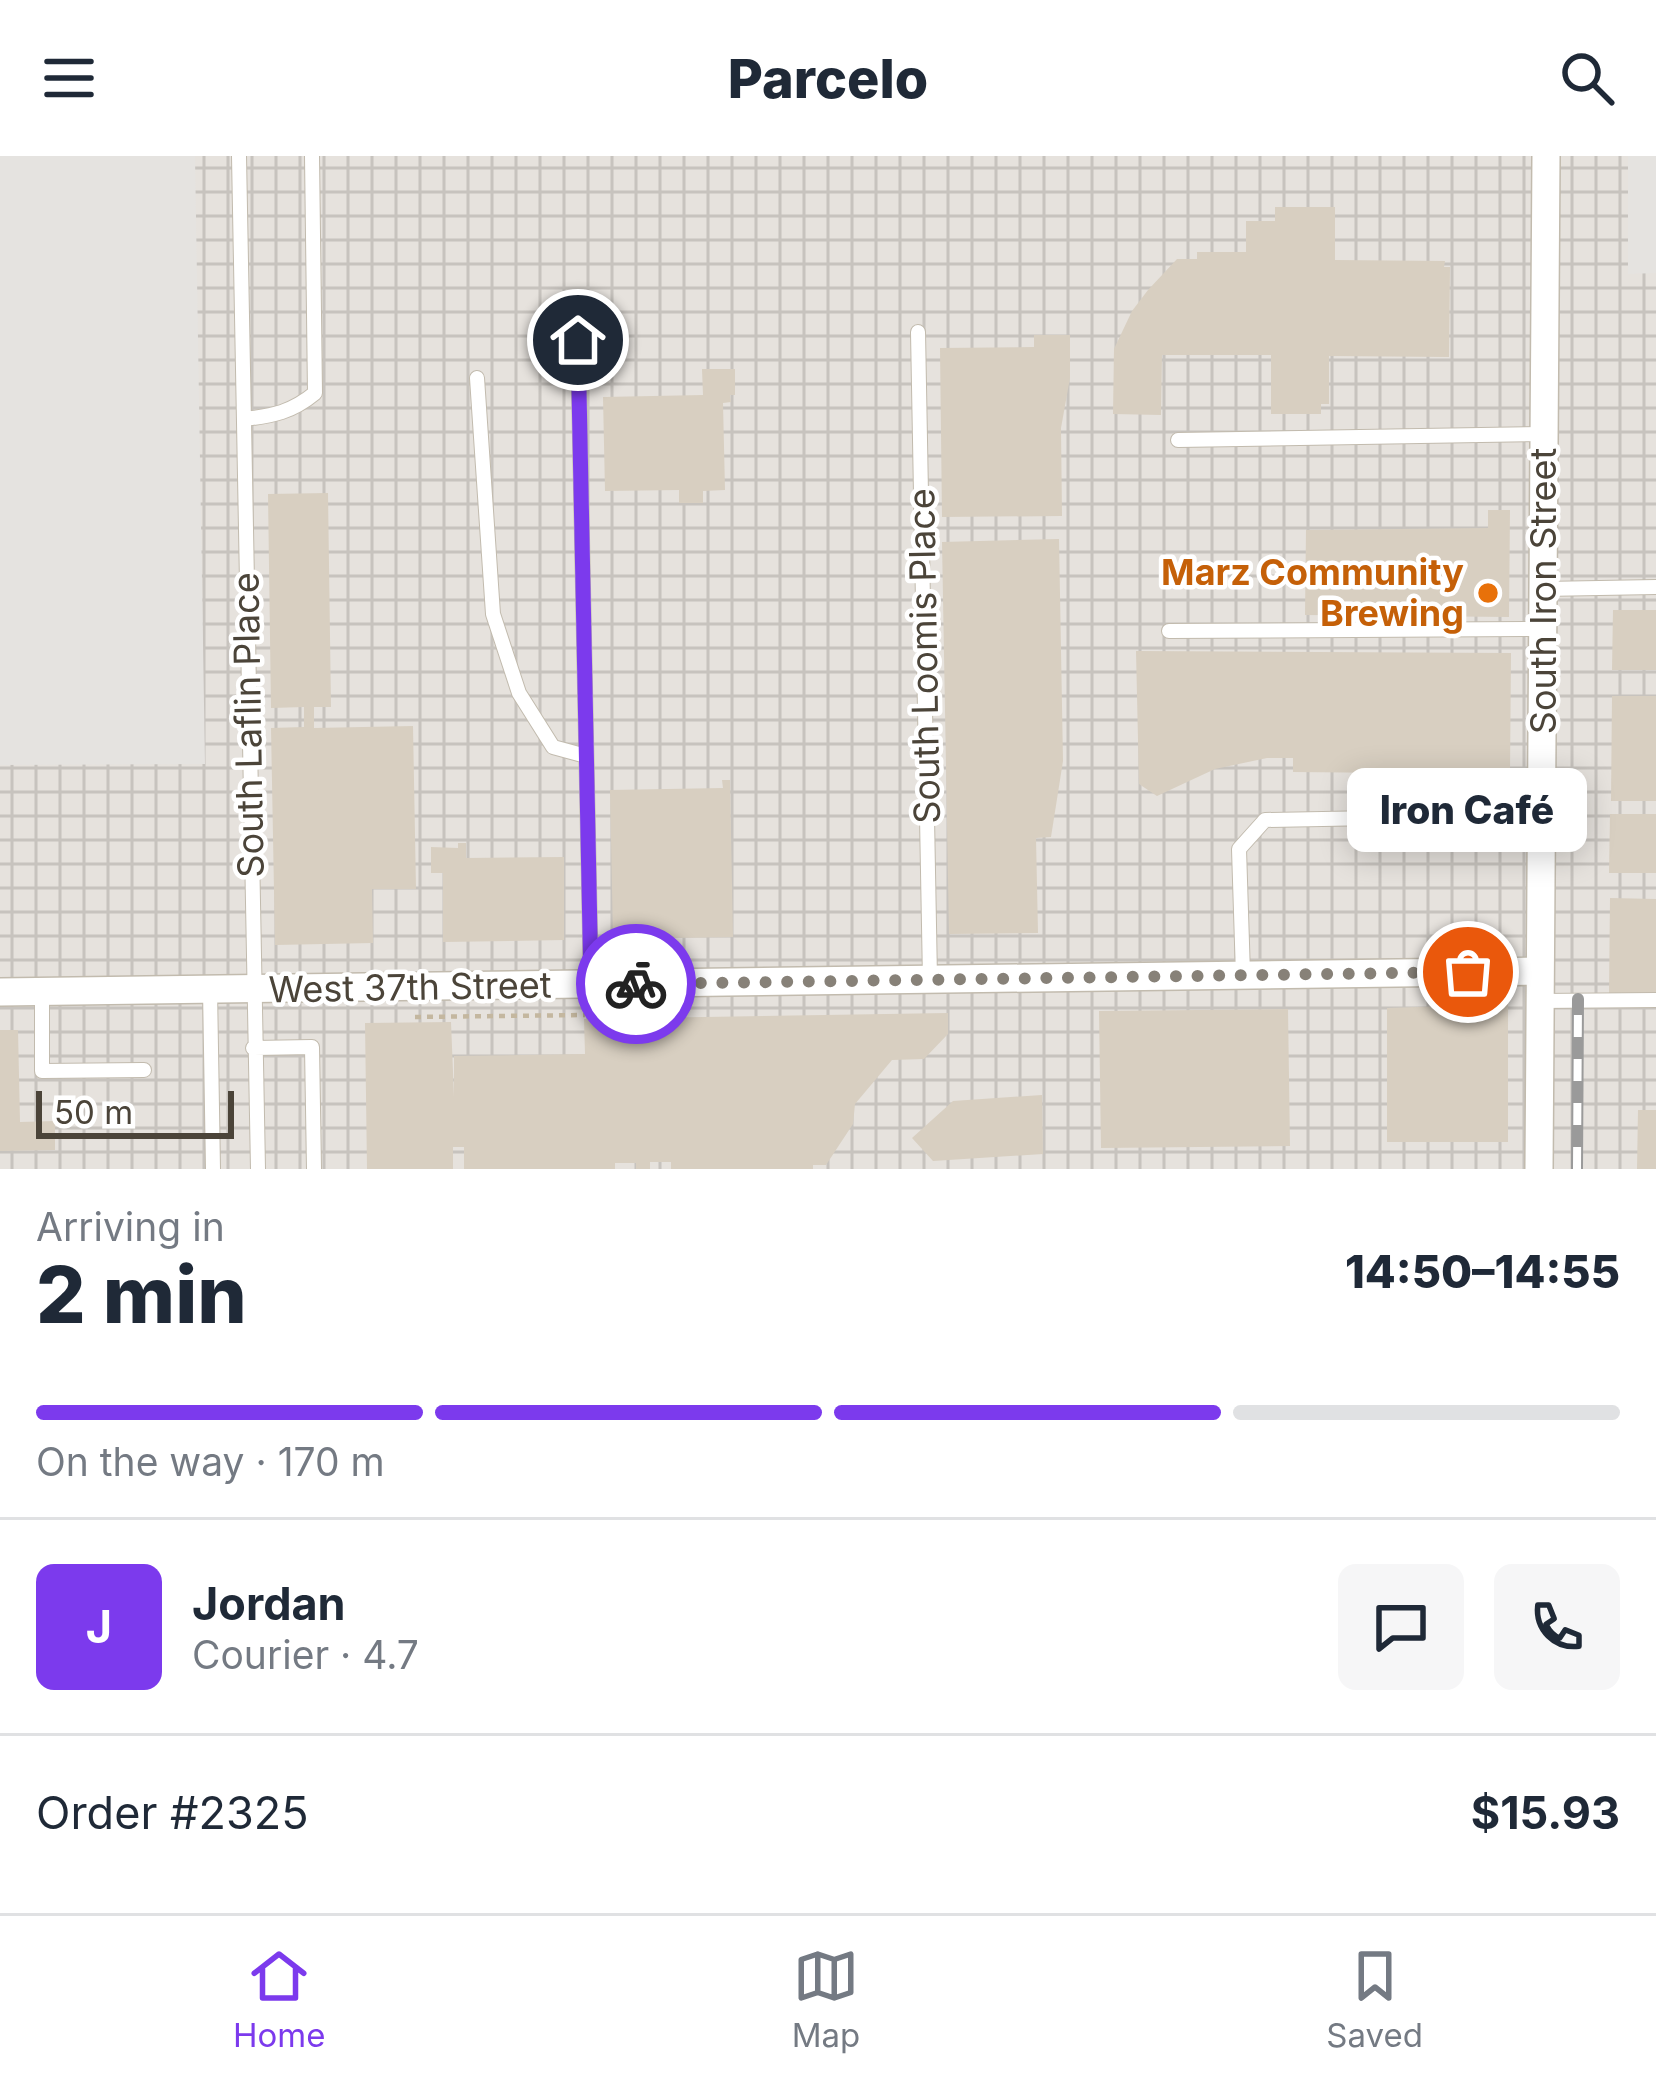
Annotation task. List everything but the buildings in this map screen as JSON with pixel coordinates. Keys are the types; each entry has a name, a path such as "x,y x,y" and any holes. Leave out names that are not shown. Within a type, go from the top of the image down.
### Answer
{"street":[{"name":"South Iron Street","path":"1539,1169 1546,156"},
{"name":"West 37th Street","path":"0,992 1540,971"}],"lane":[{"path":"244,419 296,409 315,393 312,156"},
{"name":"South Laflin Place","path":"239,163 258,1169"},
{"name":"South Loomis Place","path":"918,332 930,980"},
{"path":"578,340 591,984"},
{"path":"477,378 493,614 519,693 553,748 586,756"},
{"path":"1178,440 1544,434"},
{"path":"1543,589 1656,587"},
{"path":"1168,631 1543,629"},
{"path":"1243,975 1239,849 1265,820 1375,818"},
{"path":"211,989 213,1169"},
{"path":"42,992 42,1071 144,1070"},
{"path":"1540,1001 1656,1000"},
{"path":"253,1048 312,1047 314,1169"}],"path":[{"path":"415,1017 585,1015"}],"shaded area":[{"path":"0,156 1656,156 1656,1169 0,1169"},
{"path":"0,156 195,156 205,764 0,765"},
{"path":"1628,156 1656,156 1656,273 1628,274"}],"railway":[{"path":"1577,1169 1578,999"}],"way so far":[{"path":"636,984 1468,972"}],"place":[{"name":"Marz Community Brewing","path":"1488,593"},
{"name":"Iron Café","path":"1468,972"}],"route":[{"path":"578,340 591,984 636,984"}]}
